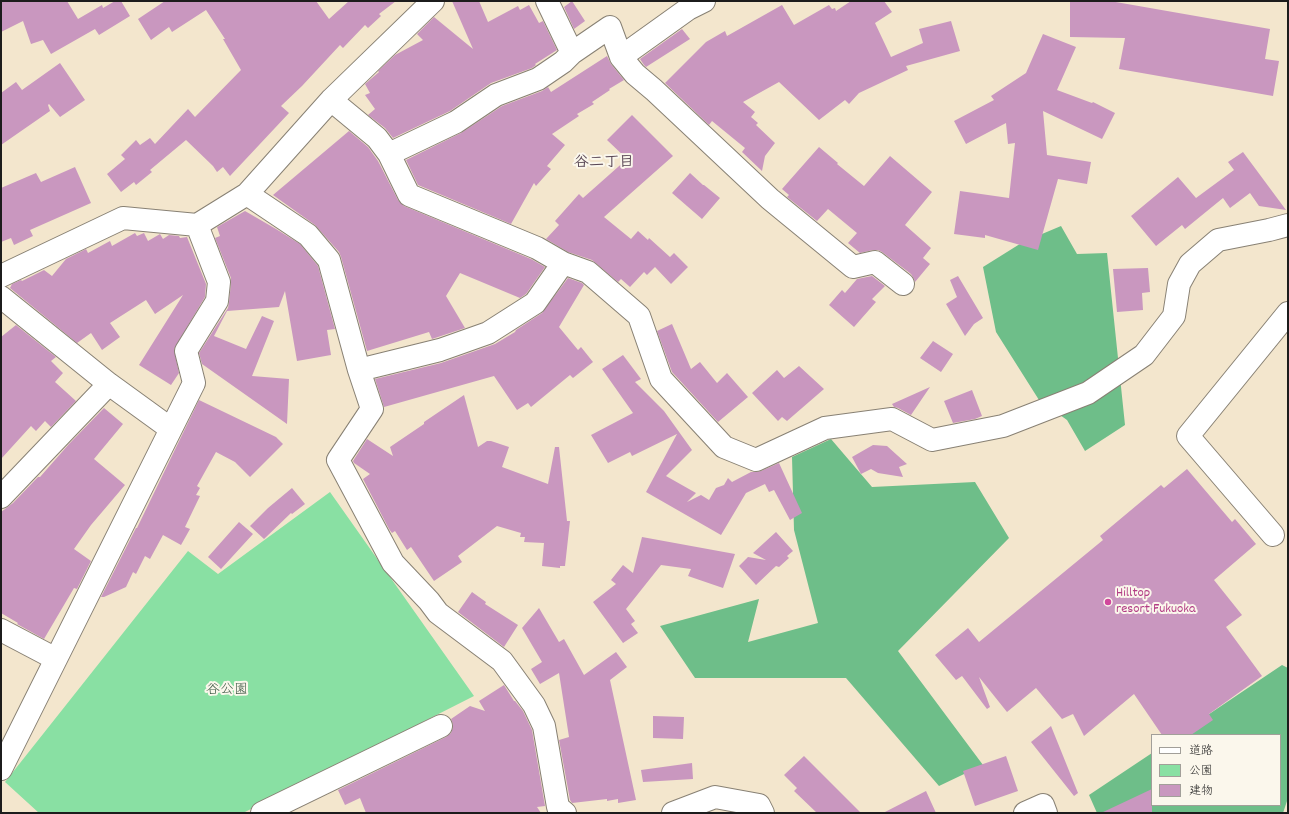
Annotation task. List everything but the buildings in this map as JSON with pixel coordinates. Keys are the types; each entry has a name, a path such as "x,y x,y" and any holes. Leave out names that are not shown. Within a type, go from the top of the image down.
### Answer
{"street":[{"path":"1,276 123,218 197,225 247,194 332,100 433,1"},
{"path":"547,1 572,53"},
{"path":"621,57 688,9 704,1"},
{"path":"389,154 456,122 496,95 538,79 610,27 621,57 635,74 770,199 853,267 875,262 903,284"},
{"path":"332,100 377,138 389,154 409,195 538,248 563,263 588,272 639,316 661,379 724,447 756,460 824,428 892,419 932,440 1003,426 1088,393 1144,354 1174,316 1179,284 1190,264 1218,240 1288,225"},
{"path":"247,194 308,235 328,260 359,370 372,409 338,460 393,564 429,601 438,613 502,661 534,706 544,726 558,807 565,813"},
{"path":"1,769 194,383 186,351 217,301 219,282 197,225"},
{"path":"359,370 440,350 488,333 535,303 563,263"},
{"path":"1,297 109,384 171,430"},
{"path":"1273,535 1188,436 1288,313"},
{"path":"1,497 109,384"},
{"path":"1,630 56,660"},
{"path":"262,813 441,726"},
{"path":"673,813 715,798 759,806 763,813"},
{"path":"1025,813 1043,805 1046,813"}],"green space":[{"path":"1061,226 1077,254 1107,253 1125,425 1085,451 1067,420 1039,400 996,332 983,267 1023,242"},
{"path":"831,439 872,487 975,482 1009,538 898,651 983,765 939,786 846,678 695,678 660,626 759,599 748,642 818,623 794,530 792,457"},
{"name":"谷公園","path":"330,492 474,696 243,813 39,813 5,782 188,551 218,574"},
{"path":"1282,665 1288,668 1288,798 1283,813 1097,813 1089,795 1151,754 1151,806 1281,806 1281,734 1179,734"}],"place":[{"name":"Hilltop resort Fukuoka","path":"1108,602"}],"district":[{"name":"谷二丁目","path":"604,164"}]}
